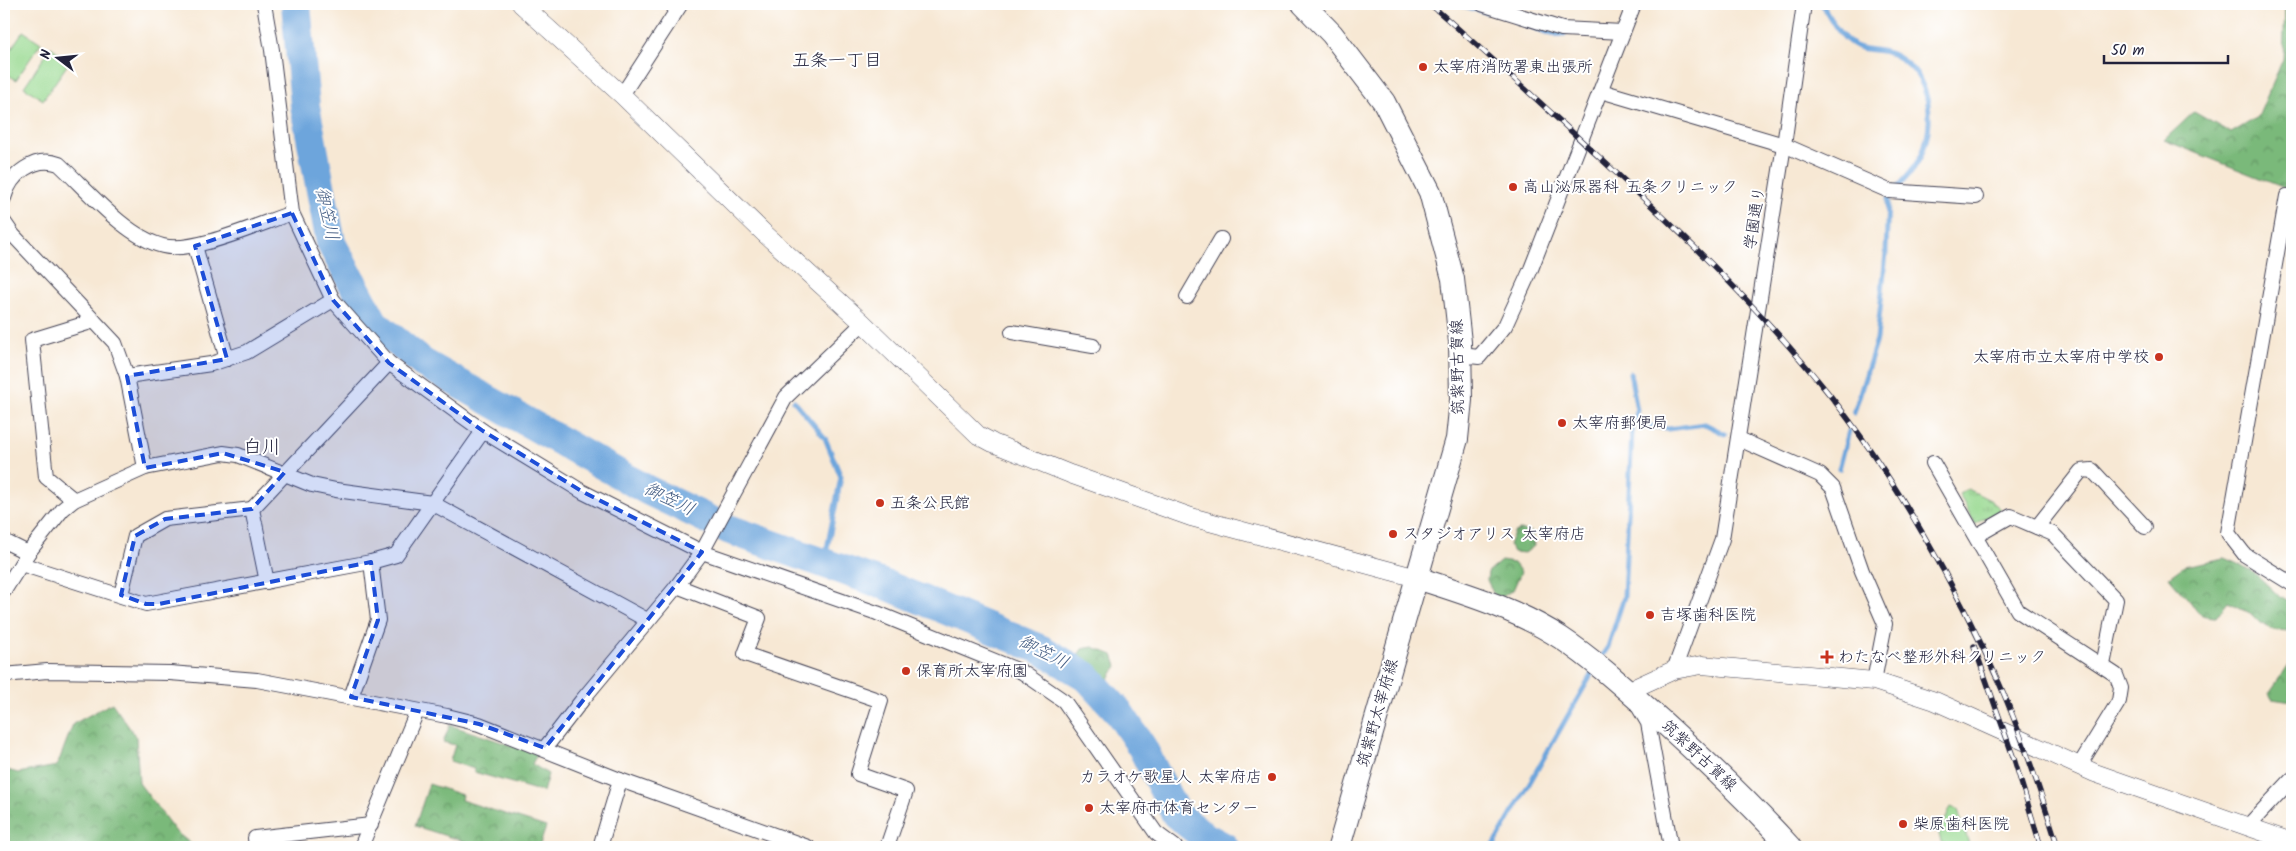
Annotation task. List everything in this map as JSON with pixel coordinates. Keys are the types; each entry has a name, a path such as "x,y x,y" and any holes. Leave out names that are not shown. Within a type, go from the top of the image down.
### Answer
{"main road":[{"name":"筑紫野古賀線","path":"1303,4 1332,34 1384,102 1430,192 1453,280 1461,356 1461,400 1456,439 1418,578 1497,604 1560,637 1628,691 1752,805 1790,847"},
{"name":"筑紫野太宰府線","path":"1339,847 1418,578"}],"street":[{"path":"264,4 272,50 292,213 333,300 390,363 483,431 583,492 704,549 877,613 1022,672 1051,690 1064,701 1156,833 1175,847"},
{"path":"521,4 622,95 764,233 863,323 966,423 993,443 1191,517 1418,578"},
{"path":"622,95 681,4"},
{"path":"1482,4 1562,29 1623,32"},
{"path":"1461,356 1479,357 1505,326 1557,205 1634,4"},
{"name":"学園通り","path":"1674,670 1722,539 1739,439 1804,4"},
{"path":"1601,91 1784,145 1889,191 1976,198"},
{"path":"4,198 6,191 18,173 33,163 49,160 59,164 126,226 145,239 164,246 195,246 292,213"},
{"path":"2287,196 2228,533 2245,556 2292,584"},
{"path":"4,222 13,235 115,343 127,376 145,468"},
{"path":"1187,297 1220,239"},
{"path":"195,246 228,358"},
{"path":"127,376 211,364 247,352 333,300"},
{"path":"74,500 46,478 32,340 94,321"},
{"path":"545,748 677,586 704,549 786,396 863,323"},
{"path":"1012,332 1093,346"},
{"path":"121,595 135,536 165,519 252,509 390,363"},
{"path":"4,541 24,558 146,604 159,604 371,562 396,555 483,431"},
{"path":"1739,439 1820,475 1833,488 1862,571 1885,624 1874,681"},
{"path":"4,591 24,558 63,509 74,500 145,468 223,453 238,455 312,484 336,490 432,503 648,620"},
{"path":"1933,463 2018,611 2116,675 2121,688 2119,701 2079,766"},
{"path":"2036,527 2081,471 2092,470 2145,527"},
{"path":"252,509 267,582"},
{"path":"1976,536 2011,516 2053,534 2116,600 2103,665"},
{"path":"351,698 378,620 371,562"},
{"path":"677,586 759,618 745,654 881,701 858,774 906,791 887,847"},
{"path":"1671,847 1648,723 1628,691 1674,670 1702,665 1874,681 1935,701 2079,766 2292,842"},
{"path":"4,675 48,671 170,673 256,680 417,710 480,724 545,748 620,780 808,847"},
{"path":"361,847 417,710"},
{"path":"2247,827 2292,779"},
{"path":"600,847 620,780"},
{"path":"256,847 255,838 371,825"}],"highlighted area":[{"path":"292,213 333,300 389,363 483,431 583,492 702,552 545,748 479,724 351,697 378,620 371,562 159,604 146,604 121,595 135,536 165,519 252,509 285,472 223,453 145,468 127,376 227,359 195,246"}],"green space":[{"path":"2285,4 2292,4 2292,191 2164,140 2194,112 2231,133 2258,117 2283,59"},
{"path":"23,31 41,43 16,80 4,72 4,60"},
{"path":"51,47 70,61 43,100 24,87"},
{"path":"1968,489 1990,500 2001,509 1975,524 1959,494"},
{"path":"1520,530 1532,532 1534,546 1525,553 1513,552 1509,545 1514,532"},
{"path":"2225,558 2251,571 2278,595 2292,604 2292,634 2290,631 2274,630 2260,623 2250,613 2228,602 2216,617 2204,616 2196,610 2169,577 2184,566"},
{"path":"1501,561 1514,563 1521,572 1513,590 1501,597 1494,595 1487,580 1488,572"},
{"path":"1093,647 1113,655 1117,666 1106,683 1092,687 1084,683 1083,670 1068,660 1071,655 1077,657 1082,649"},
{"path":"2292,660 2292,702 2272,699 2269,693"},
{"path":"112,703 136,737 139,783 176,832 195,847 4,847 4,769 18,773 57,766 73,724"},
{"path":"450,725 537,754 532,764 548,774 543,792 474,772 474,769 450,761 455,745 443,742"},
{"path":"429,784 462,795 461,800 546,827 539,847 481,847 415,826"},
{"path":"1951,807 1958,810 1970,847 1950,847 1941,842 1939,834"}],"waterway":[{"name":"御笠川","path":"296,4 305,106 331,243 374,323 423,363 647,490 728,529 891,587 1042,650 1086,676 1118,711 1142,747 1176,814 1205,837 1224,847"},
{"path":"1457,4 1486,12"},
{"path":"1822,4 1835,26 1847,40 1861,48 1892,54 1904,62 1914,72 1926,95 1929,123 1923,151 1918,161 1897,188"},
{"path":"1515,21 1551,34 1564,35"},
{"path":"1854,413 1877,339 1886,253 1888,199"},
{"path":"1630,373 1637,410 1635,423"},
{"path":"794,401 825,438 841,477 824,564"},
{"path":"1599,660 1608,647 1624,597 1632,432 1635,423 1668,429 1705,424 1725,434"},
{"path":"1839,469 1849,431"},
{"path":"1493,847 1594,670"}],"railway":[{"path":"1430,4 1545,107 1698,250 1779,335 1854,426 1923,534 1983,648 2016,725 2058,847"},
{"path":"1974,646 2014,759 2041,847"}],"place":[{"name":"太宰府消防署東出張所","path":"1423,67"},
{"name":"高山泌尿器科 五条クリニック","path":"1513,187"},
{"name":"太宰府市立太宰府中学校","path":"2159,357"},
{"name":"太宰府郵便局","path":"1562,423"},
{"name":"五条公民館","path":"880,503"},
{"name":"スタジオアリス 太宰府店","path":"1393,534"},
{"name":"吉塚歯科医院","path":"1650,615"},
{"name":"わたなべ整形外科クリニック","path":"1827,657"},
{"name":"保育所太宰府園","path":"906,671"},
{"name":"カラオケ歌星人 太宰府店","path":"1272,777"},
{"name":"太宰府市体育センター","path":"1089,808"},
{"name":"柴原歯科医院","path":"1903,824"}],"district":[{"name":"五条一丁目","path":"837,61"},
{"name":"白川","path":"262,448"}]}
